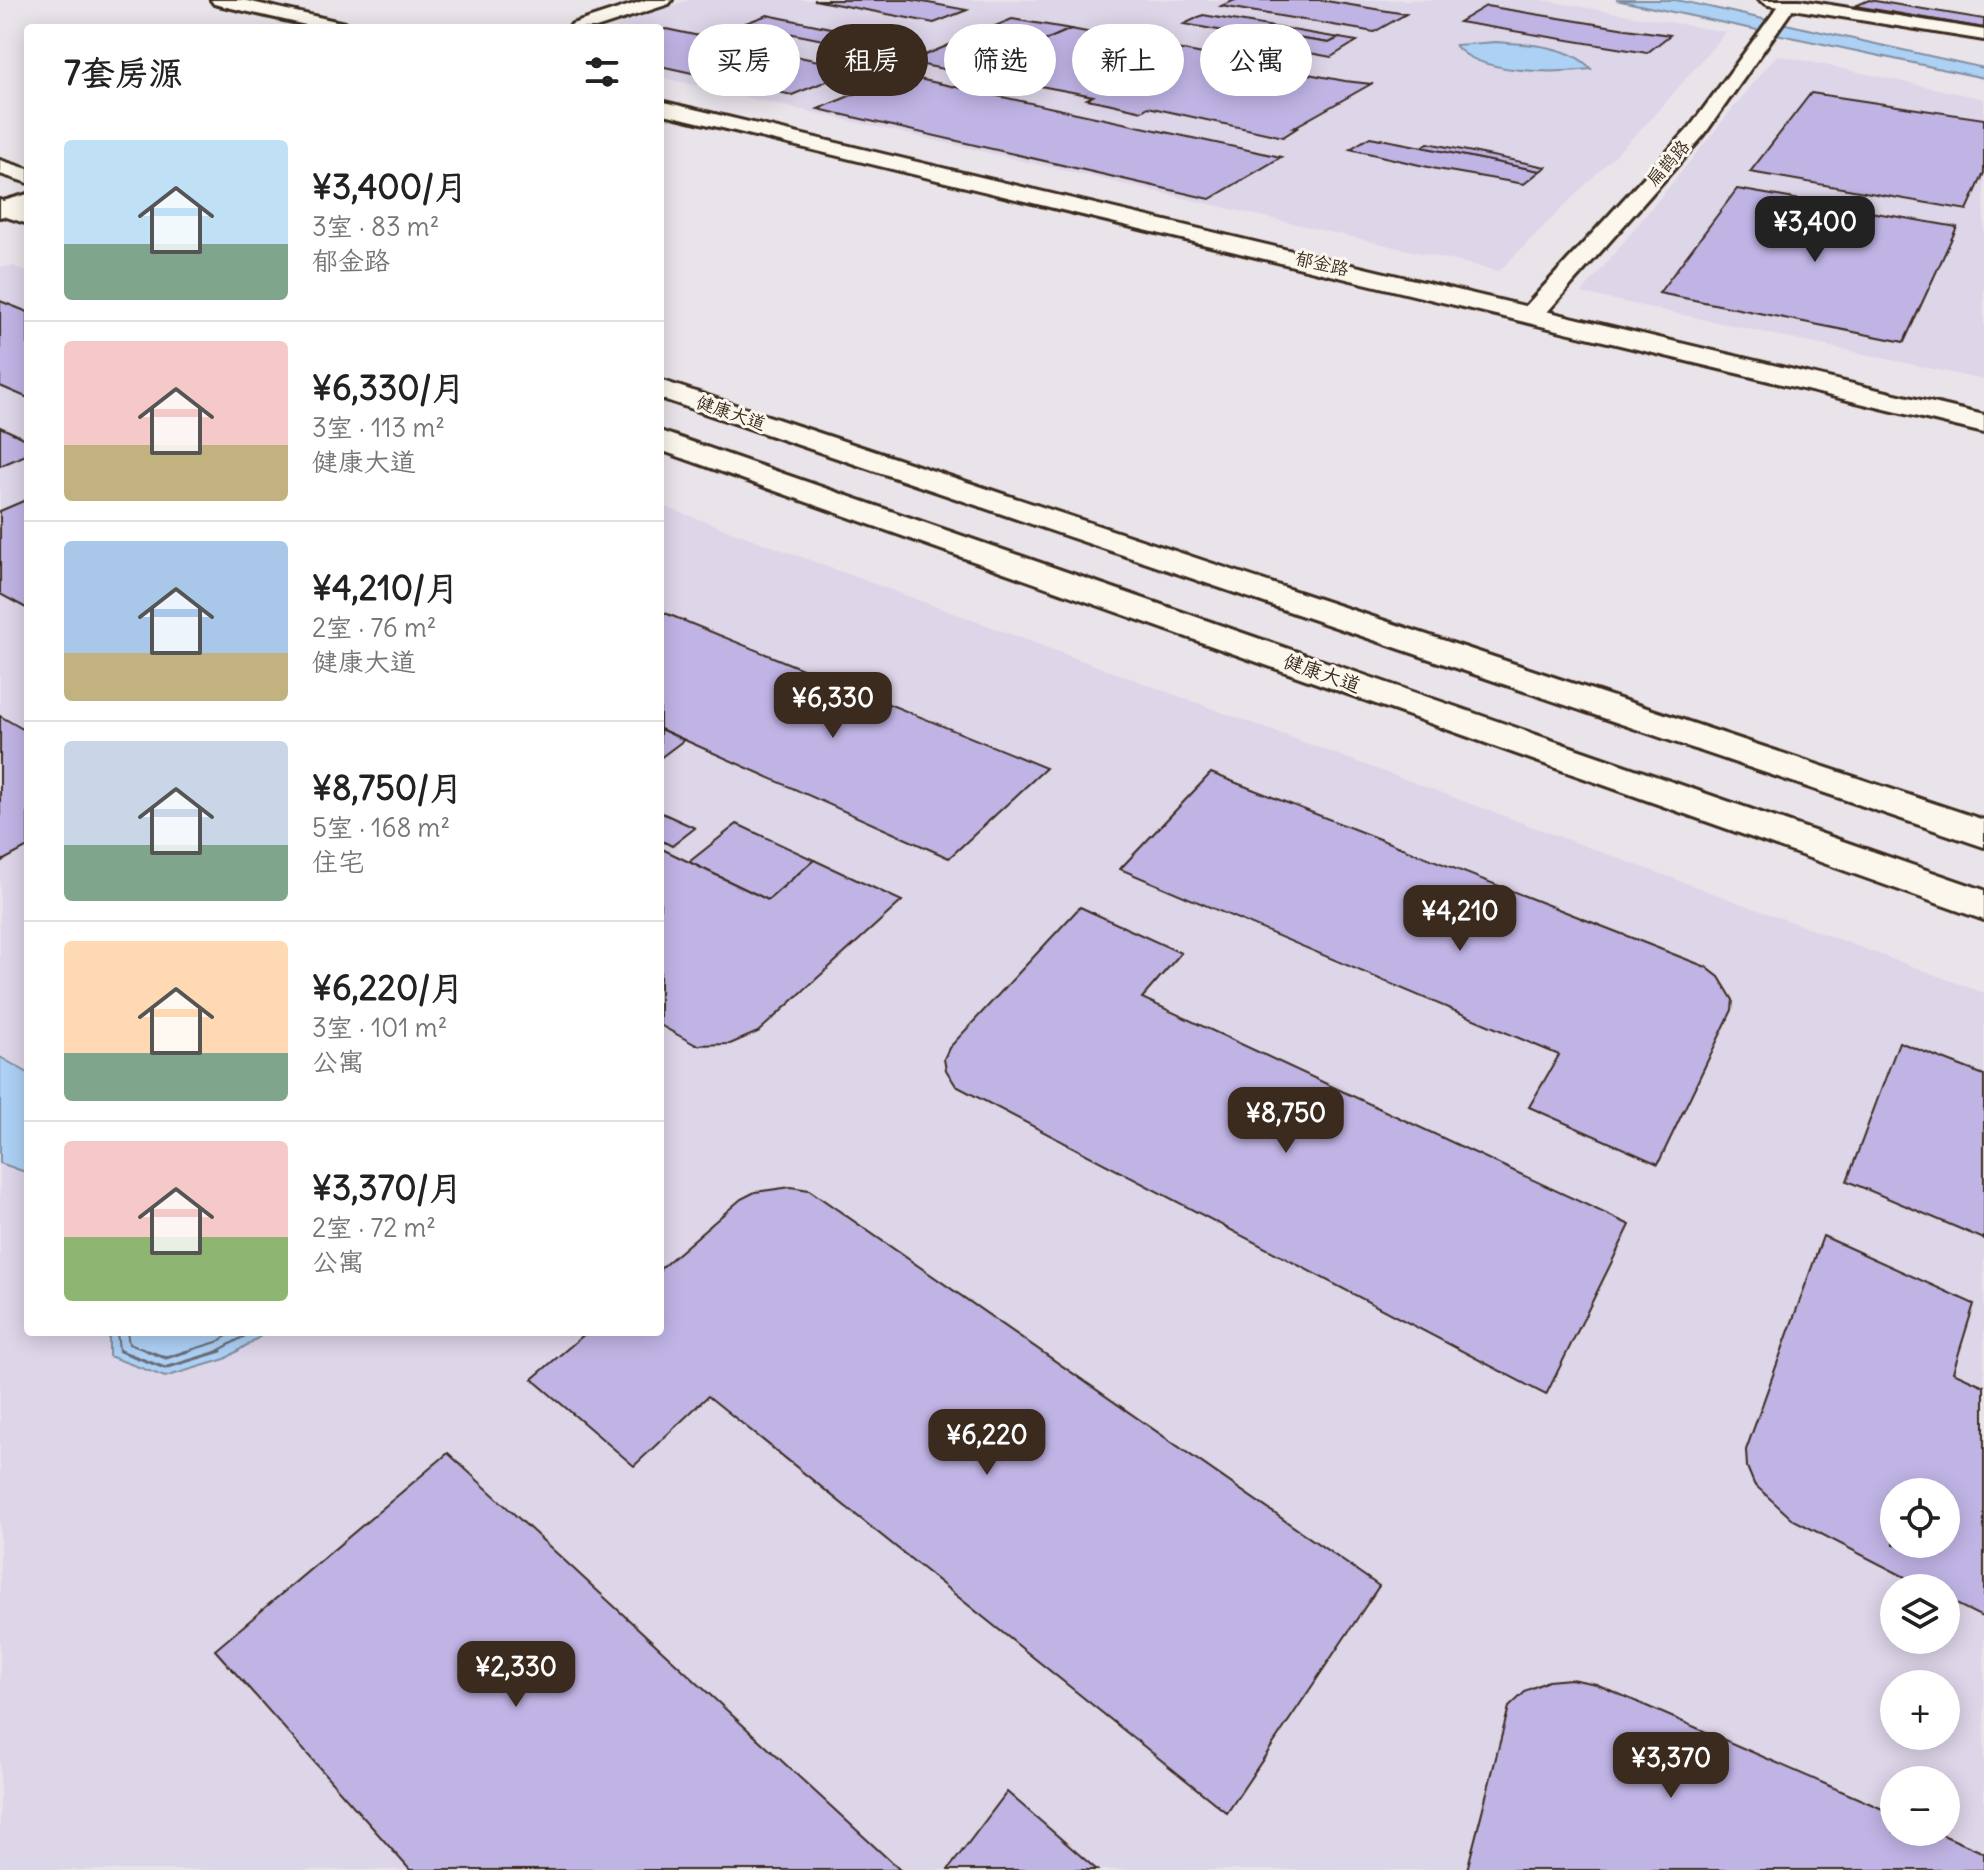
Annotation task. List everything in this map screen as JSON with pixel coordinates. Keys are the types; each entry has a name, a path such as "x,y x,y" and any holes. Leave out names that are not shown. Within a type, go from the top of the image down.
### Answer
{"street":[{"path":"220,0 325,24"},
{"path":"590,24 663,0"},
{"path":"1782,4 1984,35"},
{"name":"扁鹊路","path":"1536,310 1697,131 1762,42 1782,4"},
{"name":"郁金路","path":"664,99 1536,310 1984,424"},
{"name":"郁金路","path":"664,108 1536,310 1984,410"},
{"path":"0,167 24,175"},
{"path":"2,209 24,202"},
{"path":"2,209 24,216"},
{"name":"健康大道","path":"664,390 1984,834"},
{"name":"健康大道","path":"664,441 1984,906"}],"shaded area":[{"path":"689,0 1542,0 1726,32 1650,120 1499,271 742,96 800,96 800,24 688,24 688,83 664,78 664,24 621,24"},
{"path":"1777,55 1984,99 1984,380 1582,293"},
{"path":"12,266 24,270 24,1336 664,1336 664,506 1984,993 1984,1870 0,1870 0,267"}],"water":[{"path":"1616,0 1691,3 1984,68 1984,78"},
{"path":"1496,42 1560,50 1591,69 1539,71 1499,67 1466,55 1455,45"},
{"path":"0,1057 24,1071 24,1172 0,1163"},
{"path":"109,1336 261,1336 225,1359 165,1377 109,1356"}],"building":[{"path":"814,0 912,0 967,10 934,23"},
{"path":"1235,0 1320,0 1406,14 1374,32 1221,6"},
{"path":"1869,0 1984,19 1984,28 1855,6"},
{"path":"1486,6 1670,35 1647,53 1459,22"},
{"path":"767,15 816,25 816,39 800,35 800,24 743,24"},
{"path":"1203,15 1256,24 1200,24 1200,27 1184,24"},
{"path":"1012,19 1042,24 1000,24"},
{"path":"1056,26 1071,29 1056,36"},
{"path":"1072,29 1072,92 1056,89 1056,36"},
{"path":"664,30 688,34 688,72 664,67"},
{"path":"1312,33 1339,38 1329,43 1312,40"},
{"path":"1339,38 1357,41 1331,57 1312,53 1312,40 1329,43"},
{"path":"944,47 944,69 928,66 928,54"},
{"path":"1184,50 1200,53 1200,96 1312,96 1312,75 1371,84 1293,128 1297,128 1283,137 1148,107 1142,111 1087,99 1093,96 1184,96"},
{"path":"800,57 816,60 816,85 800,92"},
{"path":"928,81 944,84 944,96 998,96 1281,157 1210,199 818,109 849,96 928,96"},
{"path":"1811,93 1984,119 1984,173 1967,210 1750,172"},
{"path":"1370,137 1540,171 1524,184 1437,169 1350,149"},
{"path":"1428,143 1546,167 1540,171 1422,147"},
{"path":"1737,189 1957,227 1904,342 1659,293"},
{"path":"0,301 24,310 24,396 0,386"},
{"path":"0,427 24,438 24,456 0,466"},
{"path":"24,501 24,607 0,594 0,511"},
{"path":"664,613 1046,768 949,858 664,731"},
{"path":"0,716 24,730 24,849 0,862"},
{"path":"664,731 684,740 664,755"},
{"path":"1211,773 1706,967 1719,977 1733,1000 1732,1010 1658,1164 1529,1107 1559,1055 1120,869"},
{"path":"664,814 695,828 672,846 664,842"},
{"path":"737,824 814,860 768,900 689,862"},
{"path":"664,850 768,900 814,860 902,901 758,1032 730,1044 696,1045 664,1027"},
{"path":"1080,907 1181,953 1142,998 1630,1225 1546,1395 956,1086 946,1070 944,1059 949,1048"},
{"path":"1899,1042 1984,1075 1984,1239 1847,1181"},
{"path":"791,1187 809,1190 1379,1586 1227,1813 708,1396 634,1466 532,1379 582,1336 664,1336 664,1266 741,1199 755,1192"},
{"path":"1823,1236 1974,1304 1953,1372 1984,1386 1984,1618 1960,1606 1960,1574 1899,1574 1792,1519 1754,1484 1747,1467 1746,1450"},
{"path":"448,1453 900,1870 410,1870 215,1650"},
{"path":"1571,1679 1596,1684 1880,1808 1880,1846 1960,1846 1960,1842 1984,1853 1984,1870 1467,1870 1509,1707 1527,1690 1548,1681"},
{"path":"1007,1792 1097,1870 948,1870"}]}
